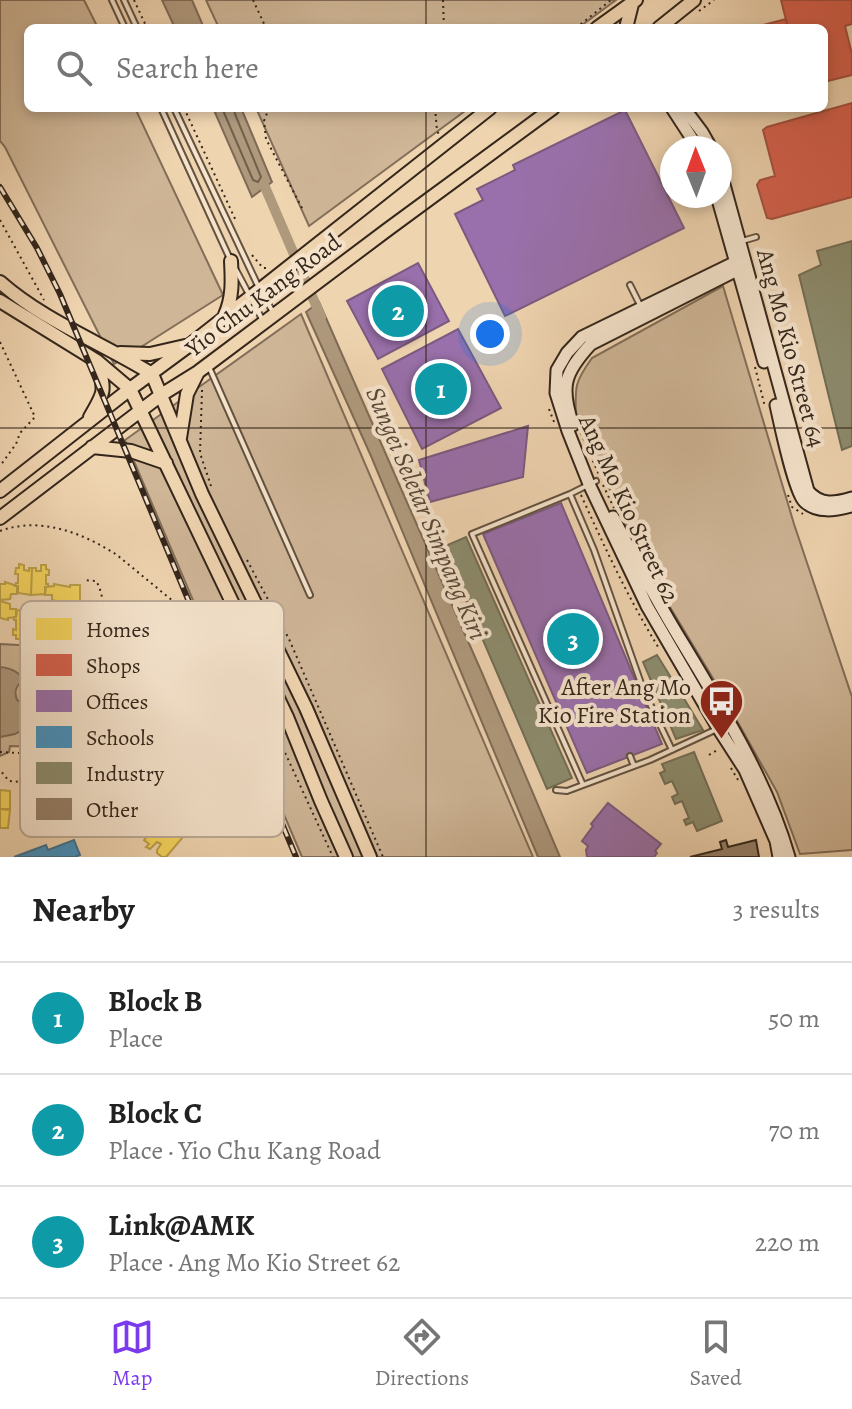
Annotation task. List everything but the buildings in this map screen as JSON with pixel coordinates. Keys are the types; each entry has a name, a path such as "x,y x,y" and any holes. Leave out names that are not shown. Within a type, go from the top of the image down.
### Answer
{"main road":[{"path":"664,24 694,0"},
{"path":"603,24 634,2"},
{"path":"627,24 634,2"},
{"name":"Yio Chu Kang Road","path":"0,491 255,294 277,270 314,248 485,112"},
{"name":"Yio Chu Kang Road","path":"0,518 161,395 206,370 269,318 548,112"},
{"path":"224,318 232,294 231,261"},
{"path":"0,282 48,315 152,374 215,521 254,601"},
{"path":"0,301 97,361 130,389 232,601"},
{"path":"117,353 150,354 191,344"},
{"path":"87,423 104,388 97,361"},
{"path":"180,441 187,394 206,370"},
{"path":"92,447 131,451 166,463"},
{"path":"284,663 370,857"},
{"path":"284,711 346,857"}],"street":[{"path":"676,112 700,136"},
{"path":"685,112 693,136"},
{"name":"Ang Mo Kio Street 64","path":"721,208 741,263 808,491 821,502 852,498"},
{"name":"Ang Mo Kio Street 64","path":"731,208 740,241 741,263 799,494 816,509 833,511 852,506"},
{"name":"Ang Mo Kio Street 62","path":"741,263 644,312 582,337 557,370 555,384 582,457 588,485 641,574 719,728 745,770 776,841 779,857"},
{"name":"Ang Mo Kio Street 62","path":"719,728 754,768 778,822 789,857"}],"lane":[{"path":"112,0 123,24"},
{"path":"124,0 135,24"},
{"path":"163,112 231,261 269,318"},
{"path":"176,112 255,294 269,318"},
{"path":"740,241 756,237"},
{"path":"630,285 644,312"},
{"path":"206,370 310,595"},
{"path":"583,785 472,534 534,511 588,485"},
{"path":"570,494 594,550 643,689 672,750"},
{"path":"556,790 567,791 650,760 719,728"},
{"path":"630,756 634,766"}],"path":[{"path":"134,0 145,24"},
{"path":"253,0 264,24"},
{"path":"443,0 444,24"},
{"path":"581,24 611,0"},
{"path":"186,112 236,221"},
{"path":"267,112 264,121 266,139 303,210"},
{"path":"435,112 437,130 443,144"},
{"path":"0,220 47,305"},
{"path":"249,249 263,268 277,270"},
{"path":"0,342 35,417 20,433 0,466"},
{"path":"755,367 768,418"},
{"path":"206,370 200,453 212,489"},
{"path":"548,399 555,424"},
{"path":"578,422 618,516"},
{"path":"588,485 613,566 661,652"},
{"path":"786,488 792,507 806,516"},
{"path":"0,531 37,524 81,535 117,555 173,601"},
{"path":"245,557 269,601"},
{"path":"84,580 96,581 102,601"},
{"path":"284,630 383,857"},
{"path":"709,755 720,749 719,728"},
{"path":"284,750 333,857"},
{"path":"0,752 20,753"},
{"path":"727,762 742,788"},
{"path":"0,770 9,781 20,782"}],"shaded area":[{"path":"0,0 84,0 96,24 24,24 24,112 137,112 223,295 114,364 0,141"},
{"path":"206,0 616,0 583,24 217,24"},
{"path":"258,112 464,112 309,226"},
{"path":"723,286 794,524 852,697 852,850 800,854 777,792 650,574 576,418 577,386 592,358"},
{"path":"301,314 533,857 302,857 284,815 284,601 193,601 125,440"},
{"path":"0,644 20,645 20,746 10,746 9,752 0,756"}],"water":[{"path":"162,0 192,0 202,24 173,24"},
{"path":"215,112 243,112 272,182 252,197"},
{"path":"319,302 560,857 538,857 371,456 306,312"},
{"path":"0,667 20,675 16,694 20,702 20,731 0,737"}],"waterway":[{"name":"Sungei Seletar Simpang Kiri","path":"265,187 321,317"}],"railway":[{"path":"0,187 37,248 60,294 189,601"},
{"path":"284,828 296,857"}],"place":[{"name":"Block C","path":"398,311"},
{"name":"Block B","path":"441,389"},
{"name":"Link@AMK","path":"573,639"},
{"name":"After Ang Mo Kio Fire Station","path":"722,740"}]}
